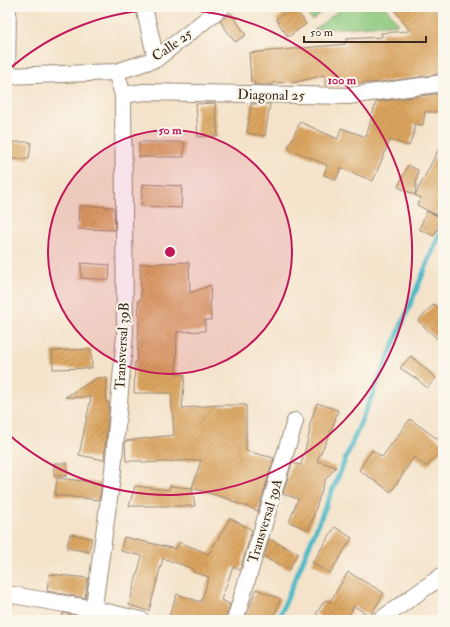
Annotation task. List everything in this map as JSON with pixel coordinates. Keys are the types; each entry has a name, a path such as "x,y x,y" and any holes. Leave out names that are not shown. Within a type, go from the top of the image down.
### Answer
{"street":[{"path":"8,7 7,76 116,72"},
{"path":"144,7 156,59"},
{"name":"Calle 25","path":"116,72 156,59 222,7"},
{"name":"Transversal 39B","path":"93,614 113,470 125,334 123,95 116,72"},
{"name":"Diagonal 25","path":"123,95 144,92 348,96 443,83"},
{"name":"Transversal 39A","path":"235,620 295,421"},
{"path":"380,620 443,575"},
{"path":"7,594 93,614 141,620"}],"green space":[{"path":"303,7 327,7 327,8 312,20"},
{"path":"343,7 385,7 399,24 314,30"}],"building":[{"path":"294,7 306,24 288,37 276,19"},
{"path":"393,7 436,7 443,16 443,33 441,34 443,74 381,82 325,85 325,75 296,82 273,83 273,85 254,85 255,82 251,82 249,53 346,44 346,39 382,37 381,33 410,31"},
{"path":"231,13 246,35 235,42 220,21"},
{"path":"443,93 442,112 425,112 423,125 414,124 414,133 409,146 390,140 373,181 341,168 336,180 324,175 327,165 288,148 300,122 338,139 341,128 366,137 376,102"},
{"path":"215,103 218,136 198,137 196,104"},
{"path":"251,104 270,104 265,136 247,133"},
{"path":"443,141 443,203 436,215 417,205 421,198 415,195"},
{"path":"7,142 31,142 29,159 7,159"},
{"path":"139,142 184,142 184,157 139,157"},
{"path":"408,165 418,170 415,195 398,187"},
{"path":"143,184 182,186 181,208 141,206"},
{"path":"79,206 114,207 115,230 78,229"},
{"path":"427,211 442,218 434,236 419,229"},
{"path":"189,262 190,293 211,285 211,320 205,320 205,331 177,332 176,374 185,375 182,408 218,405 246,405 246,451 274,458 258,511 231,501 232,500 192,488 201,460 143,463 143,461 126,461 125,441 174,435 171,393 134,393 139,318 138,300 141,300 140,264"},
{"path":"81,263 110,265 109,280 81,278"},
{"path":"434,304 443,312 443,344 418,321"},
{"path":"91,349 92,368 53,369 52,351"},
{"path":"411,356 436,378 427,388 417,379 400,368"},
{"path":"97,378 107,378 106,402 109,403 104,460 79,455 91,397 65,397"},
{"path":"317,403 338,410 332,429 317,461 336,467 325,480 309,530 289,522 298,499 283,494 292,463 301,465 309,435 310,424"},
{"path":"410,419 443,443 443,448 427,467 414,457 391,492 359,470 372,450 382,457"},
{"path":"54,463 67,463 67,476 54,476"},
{"path":"57,478 102,483 99,500 55,495"},
{"path":"135,486 169,490 170,486 192,488 195,506 129,506"},
{"path":"230,518 252,530 240,570 233,567 221,600 230,604 226,620 179,620 169,616 177,594 201,602 209,577 193,572 193,569 163,558 149,611 129,605 142,556 121,551 124,537 176,549 179,542 209,554"},
{"path":"335,527 352,538 330,573 312,563"},
{"path":"70,534 92,538 89,552 67,548"},
{"path":"269,539 298,553 289,570 264,557"},
{"path":"348,572 384,593 370,616 354,606 346,620 326,620 316,614 325,600 330,602"},
{"path":"49,574 88,578 85,598 47,591"},
{"path":"256,589 281,599 272,620 245,620"},
{"path":"63,613 83,617 83,620 61,620"}],"waterway":[{"path":"278,620 443,226"}]}
